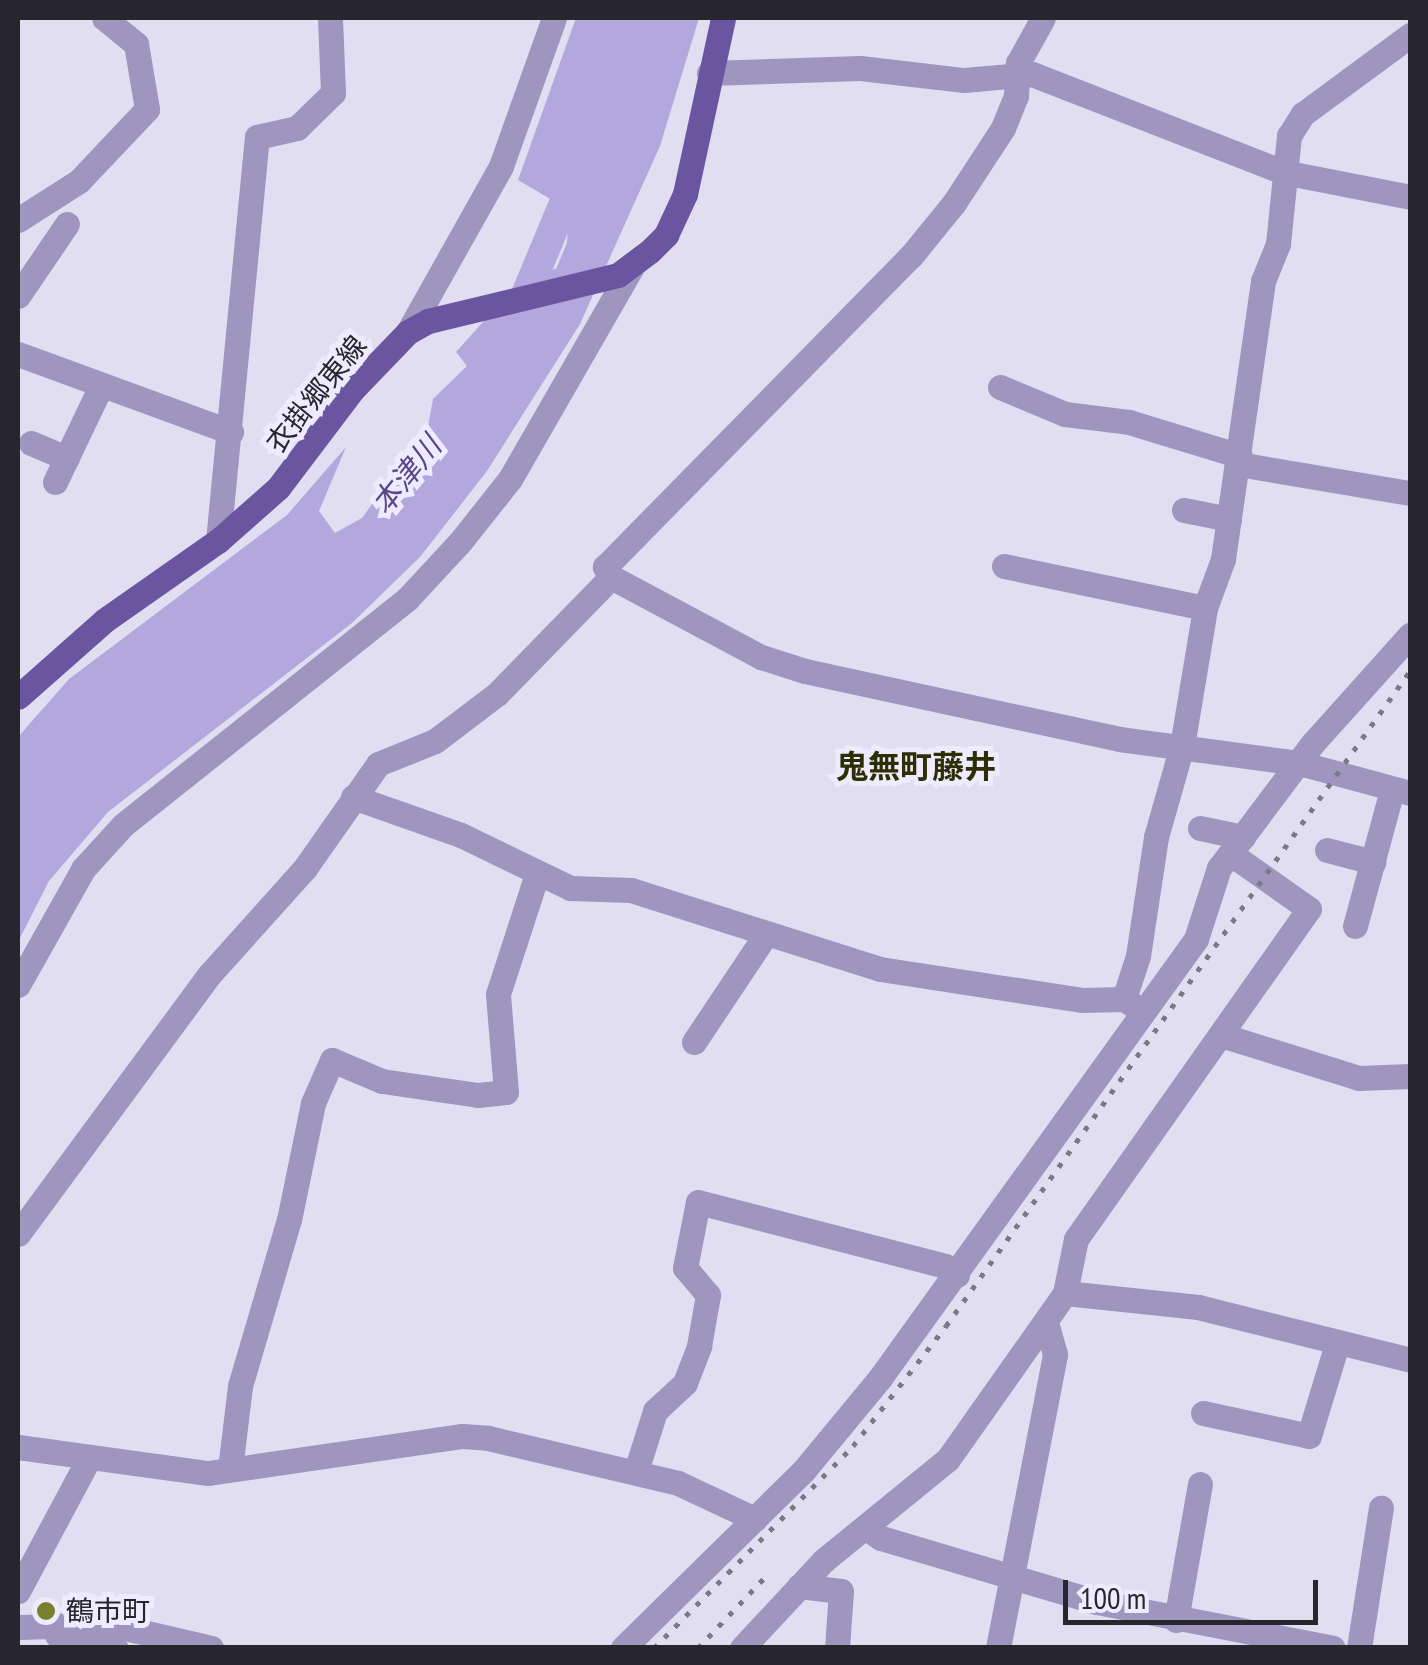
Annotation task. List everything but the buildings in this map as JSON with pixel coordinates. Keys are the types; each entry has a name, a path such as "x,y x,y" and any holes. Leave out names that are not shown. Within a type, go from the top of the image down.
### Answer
{"main road":[{"path":"418,327 626,270 666,235 685,194 723,18"},
{"name":"衣掛郷東線","path":"18,698 105,620 218,541 306,459 353,389 418,327"}],"street":[{"path":"18,220 79,181 146,109 136,44 104,18"},
{"path":"218,541 232,432 258,137 297,128 333,93 330,18"},
{"path":"418,327 500,166 554,18"},
{"path":"1043,18 1015,73 1016,96 1003,128 954,203 911,256 605,567 611,577 761,657 805,671 1182,746 1299,763 1401,791 1373,862 1356,926"},
{"path":"1134,1006 1156,837 1182,746 1205,608 1224,559 1263,281 1278,244 1282,172 1289,136 1303,114 1410,35"},
{"path":"709,74 860,68 964,80 1015,73 1165,121 1282,172 1410,197"},
{"path":"18,296 68,224"},
{"path":"18,986 82,869 123,825 408,598 460,542 510,479 626,270"},
{"path":"18,354 232,432"},
{"path":"31,443 61,470 101,386"},
{"path":"1000,387 1064,414 1130,422 1239,460 1410,493"},
{"path":"1184,510 1229,519"},
{"path":"1004,566 1205,608"},
{"path":"18,1234 209,975 305,868 378,764 435,741 496,694 611,577"},
{"path":"623,1648 754,1519 880,1378 957,1275 1134,1006 1196,939 1219,868 1299,763 1410,636"},
{"path":"354,796 461,835 536,877 570,888 631,890 880,970 1134,1006"},
{"path":"742,1648 799,1586 948,1459 1065,1293 1076,1240 1309,909 1237,845 1200,828"},
{"path":"1327,850 1373,862"},
{"path":"230,1469 240,1386 288,1220 313,1103 332,1060 382,1080 478,1095 506,1092 498,994 536,877"},
{"path":"694,1042 766,934"},
{"path":"1222,1035 1359,1078 1410,1076"},
{"path":"636,1471 655,1411 686,1384 698,1346 708,1295 685,1268 698,1202 945,1266 957,1275"},
{"path":"1065,1293 1198,1308 1410,1360"},
{"path":"998,1648 1055,1354 1046,1322"},
{"path":"1203,1413 1309,1436 1337,1344"},
{"path":"18,1447 208,1473 462,1436 636,1471 754,1519"},
{"path":"18,1591 89,1458"},
{"path":"1176,1620 1200,1484"},
{"path":"1359,1648 1381,1508"},
{"path":"865,1526 881,1538 1176,1620 1267,1640 1321,1646"},
{"path":"799,1586 841,1591 837,1648"},
{"path":"19,1626 108,1624 211,1648"},
{"path":"19,1626 64,1648"},
{"path":"19,1626 116,1648"}],"water":[{"path":"576,18 699,18 660,146 580,324 487,471 420,557 352,623 108,812 49,881 18,942 18,737 69,679 287,515 346,447 319,511 335,533 362,518 428,427 433,399 467,366 456,352 527,273 556,269 567,243 569,210 518,180"}],"waterway":[{"name":"本津川","path":"520,309 579,167"}],"railway":[{"path":"654,1648 853,1446 946,1326 1410,671"},
{"path":"698,1648 769,1573"}],"place":[{"name":"鶴市町","path":"46,1611"}],"district":[{"name":"鬼無町藤井","path":"916,766"}]}
